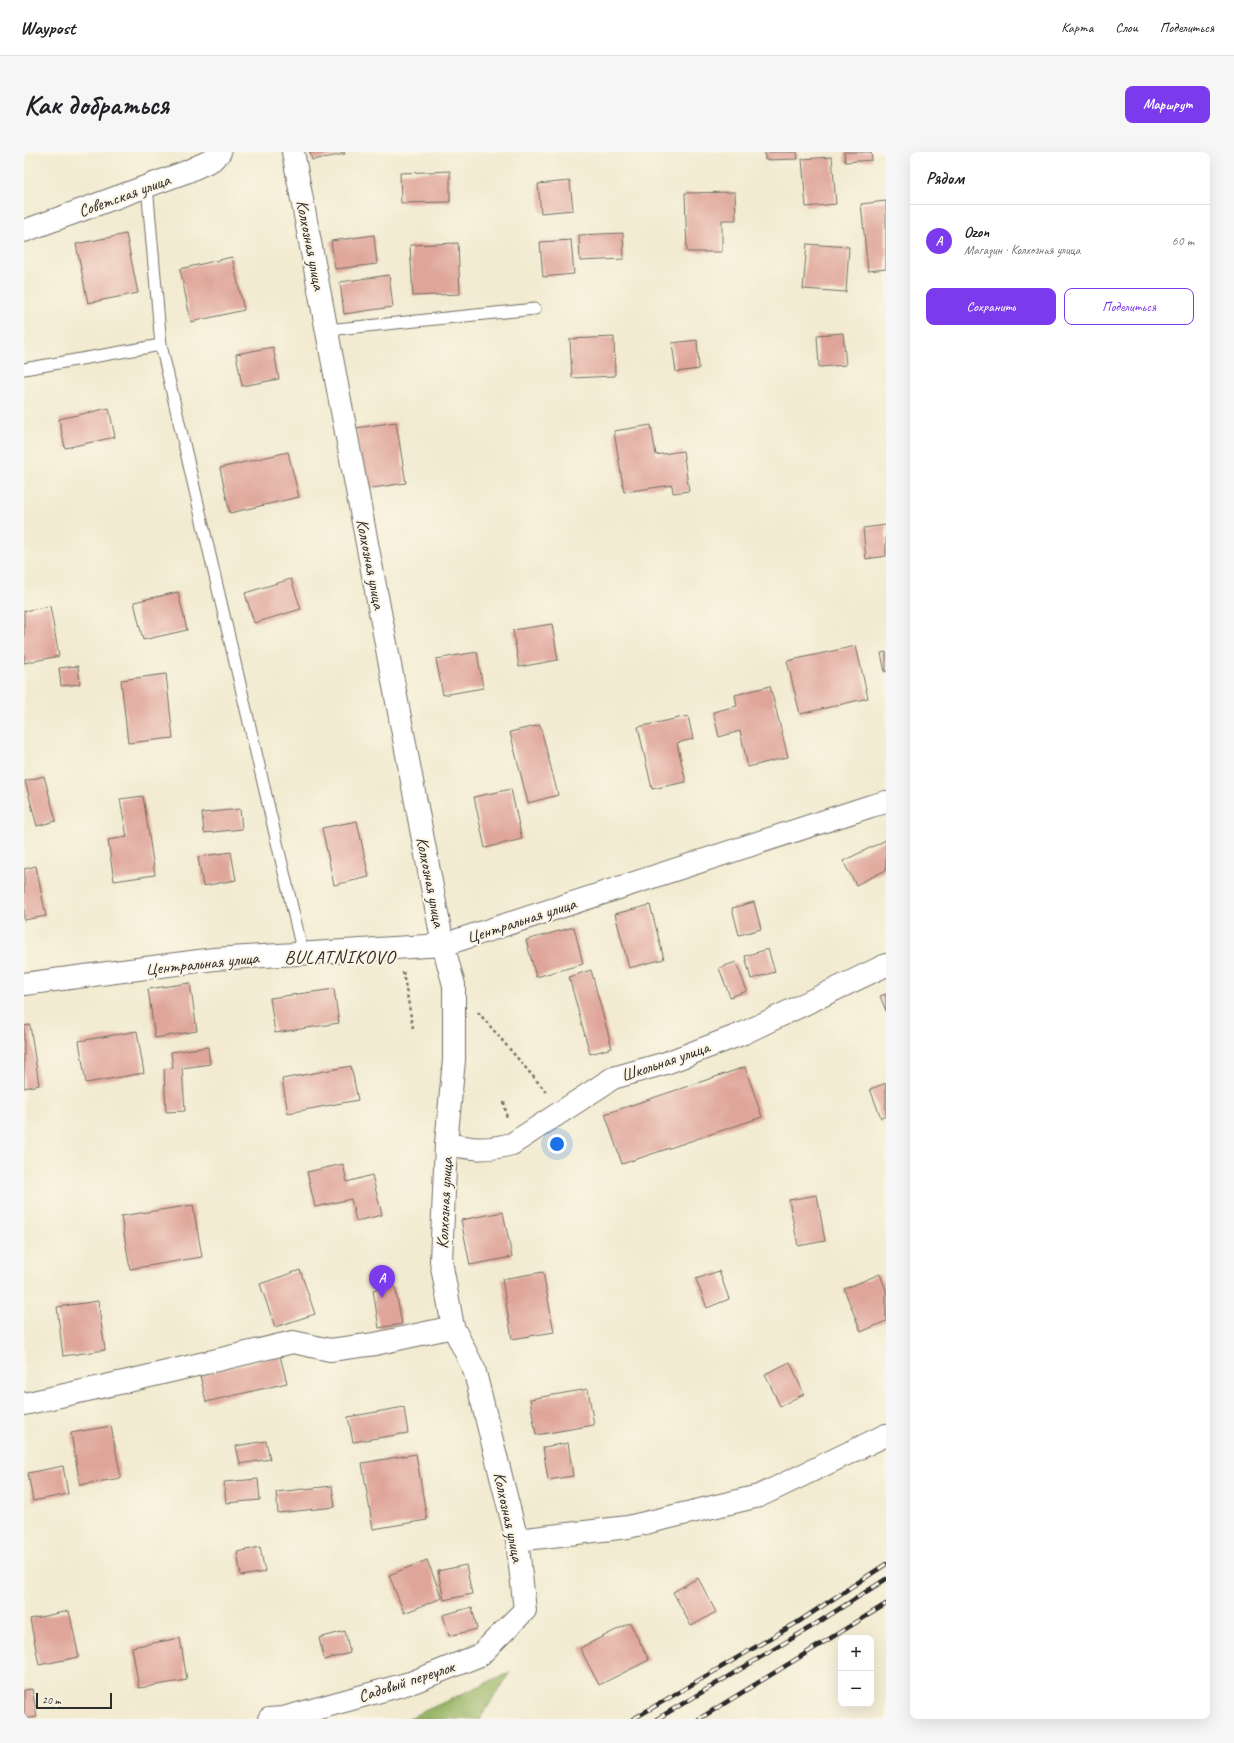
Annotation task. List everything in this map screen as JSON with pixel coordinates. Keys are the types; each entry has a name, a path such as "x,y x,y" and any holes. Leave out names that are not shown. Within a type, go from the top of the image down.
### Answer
{"street":[{"name":"Советская улица","path":"24,231 186,172 212,160 220,152"},
{"name":"Колхозная улица","path":"293,152 443,945 454,985 454,1060 446,1144 441,1261 453,1327 474,1369 517,1540 525,1610"},
{"name":"Центральная улица","path":"24,984 214,959 443,945 863,808 886,802"},
{"name":"Школьная улица","path":"446,1144 474,1150 493,1149 512,1144 613,1078 666,1062 744,1033 886,965"},
{"path":"24,1404 293,1342 330,1350 375,1344 453,1327"},
{"path":"517,1540 628,1527 759,1496 886,1435"},
{"name":"Садовый переулок","path":"269,1719 283,1718 412,1682 480,1655 525,1610"}],"lane":[{"path":"147,186 161,345 303,954"},
{"path":"327,330 535,309"},
{"path":"24,369 161,345"}],"path":[{"path":"398,948 413,1028"},
{"path":"454,985 563,1111"}],"green space":[{"path":"510,1672 480,1719 407,1719"}],"building":[{"path":"310,152 344,152 345,154 312,160"},
{"path":"765,152 797,152 798,159 765,160"},
{"path":"844,152 871,152 872,160 845,162"},
{"path":"832,157 836,204 806,207 802,159"},
{"path":"450,171 450,202 401,203 400,173"},
{"path":"570,181 573,210 541,213 538,184"},
{"path":"735,192 736,220 722,220 722,252 687,252 685,193"},
{"path":"886,201 886,269 868,271 861,204"},
{"path":"623,233 624,259 580,261 579,235"},
{"path":"126,234 138,293 88,303 76,244"},
{"path":"374,235 377,264 335,269 331,241"},
{"path":"571,240 574,274 543,277 540,242"},
{"path":"458,243 460,294 413,296 410,245"},
{"path":"807,244 849,247 846,292 803,289"},
{"path":"232,257 244,310 191,322 180,269"},
{"path":"389,275 393,307 344,314 340,282"},
{"path":"843,333 846,365 819,367 817,335"},
{"path":"614,337 615,376 572,378 570,339"},
{"path":"697,340 699,369 676,372 672,343"},
{"path":"273,347 279,379 242,386 236,354"},
{"path":"109,408 115,437 65,448 59,419"},
{"path":"396,422 406,483 365,489 356,428"},
{"path":"651,425 656,455 683,451 689,491 673,493 672,485 624,492 614,431"},
{"path":"288,452 299,497 230,513 220,468"},
{"path":"886,525 886,556 866,559 863,528"},
{"path":"291,579 301,609 254,623 245,593"},
{"path":"178,592 187,630 143,640 134,602"},
{"path":"50,606 59,656 24,663 24,611"},
{"path":"552,624 558,660 519,667 513,630"},
{"path":"856,646 868,698 800,714 787,661"},
{"path":"477,652 483,688 443,695 436,659"},
{"path":"886,652 886,672 885,672 881,653"},
{"path":"78,666 80,684 61,686 59,668"},
{"path":"166,674 173,738 128,743 121,680"},
{"path":"770,686 788,757 748,767 740,731 719,737 713,712 737,706 735,695"},
{"path":"688,716 693,739 677,743 686,782 652,789 638,727"},
{"path":"540,725 558,795 528,803 510,732"},
{"path":"44,776 56,821 37,826 25,781"},
{"path":"511,789 522,839 485,848 474,797"},
{"path":"143,796 155,875 114,881 108,840 127,837 120,799"},
{"path":"240,809 242,829 204,833 202,813"},
{"path":"357,821 369,877 334,885 322,828"},
{"path":"886,840 886,870 856,885 843,861"},
{"path":"231,852 236,880 203,886 198,857"},
{"path":"36,866 46,916 24,920 24,869"},
{"path":"754,902 761,929 739,935 732,908"},
{"path":"650,905 664,959 629,968 615,914"},
{"path":"574,927 583,964 536,977 526,940"},
{"path":"768,949 775,972 751,979 745,956"},
{"path":"736,962 747,991 730,997 719,968"},
{"path":"591,970 612,1048 590,1054 569,977"},
{"path":"190,983 197,1031 155,1038 148,989"},
{"path":"334,989 339,1023 275,1033 270,998"},
{"path":"886,994 886,1011 880,996"},
{"path":"30,1025 39,1085 24,1088 24,1026"},
{"path":"137,1031 144,1073 86,1083 79,1041"},
{"path":"208,1047 210,1064 182,1068 185,1111 166,1112 164,1069 173,1068 171,1052"},
{"path":"351,1066 358,1100 288,1113 282,1079"},
{"path":"745,1067 762,1117 622,1164 605,1114"},
{"path":"886,1083 886,1116 881,1118 870,1089"},
{"path":"343,1164 347,1182 372,1175 382,1215 356,1221 351,1199 315,1207 307,1172"},
{"path":"817,1195 825,1241 798,1246 789,1200"},
{"path":"193,1205 202,1257 130,1269 121,1216"},
{"path":"503,1212 512,1257 470,1265 461,1220"},
{"path":"300,1270 315,1314 275,1327 260,1284"},
{"path":"719,1271 729,1299 707,1308 696,1279"},
{"path":"543,1272 554,1332 512,1339 502,1279"},
{"path":"880,1274 886,1290 886,1321 861,1332 844,1289"},
{"path":"395,1286 402,1324 379,1328 373,1290"},
{"path":"98,1301 105,1350 63,1356 57,1307"},
{"path":"280,1356 287,1383 206,1402 200,1375"},
{"path":"790,1362 804,1394 780,1406 765,1374"},
{"path":"588,1389 594,1425 536,1435 530,1399"},
{"path":"404,1407 408,1433 353,1442 348,1417"},
{"path":"111,1426 121,1478 80,1485 71,1433"},
{"path":"266,1441 270,1459 240,1464 236,1446"},
{"path":"568,1443 573,1476 548,1480 543,1447"},
{"path":"416,1454 427,1520 373,1529 362,1463"},
{"path":"63,1466 68,1494 33,1501 28,1473"},
{"path":"258,1479 260,1500 226,1503 224,1482"},
{"path":"332,1486 335,1507 278,1513 276,1492"},
{"path":"260,1547 265,1572 241,1576 237,1552"},
{"path":"427,1560 442,1598 404,1613 389,1575"},
{"path":"466,1565 472,1594 444,1600 438,1571"},
{"path":"698,1578 716,1612 691,1626 673,1592"},
{"path":"472,1607 477,1629 449,1636 443,1615"},
{"path":"69,1611 79,1657 39,1665 30,1619"},
{"path":"630,1623 649,1660 599,1685 580,1648"},
{"path":"345,1631 350,1653 324,1660 319,1638"},
{"path":"180,1638 187,1680 139,1688 132,1647"},
{"path":"32,1689 37,1717 24,1719 24,1690"}],"railway":[{"path":"633,1719 798,1622 886,1564"},
{"path":"657,1719 811,1627 886,1579"},
{"path":"699,1719 886,1604"}],"place":[{"name":"Ozon","path":"382,1298"}],"district":[{"name":"BULATNIKOVO","path":"340,956"}]}
